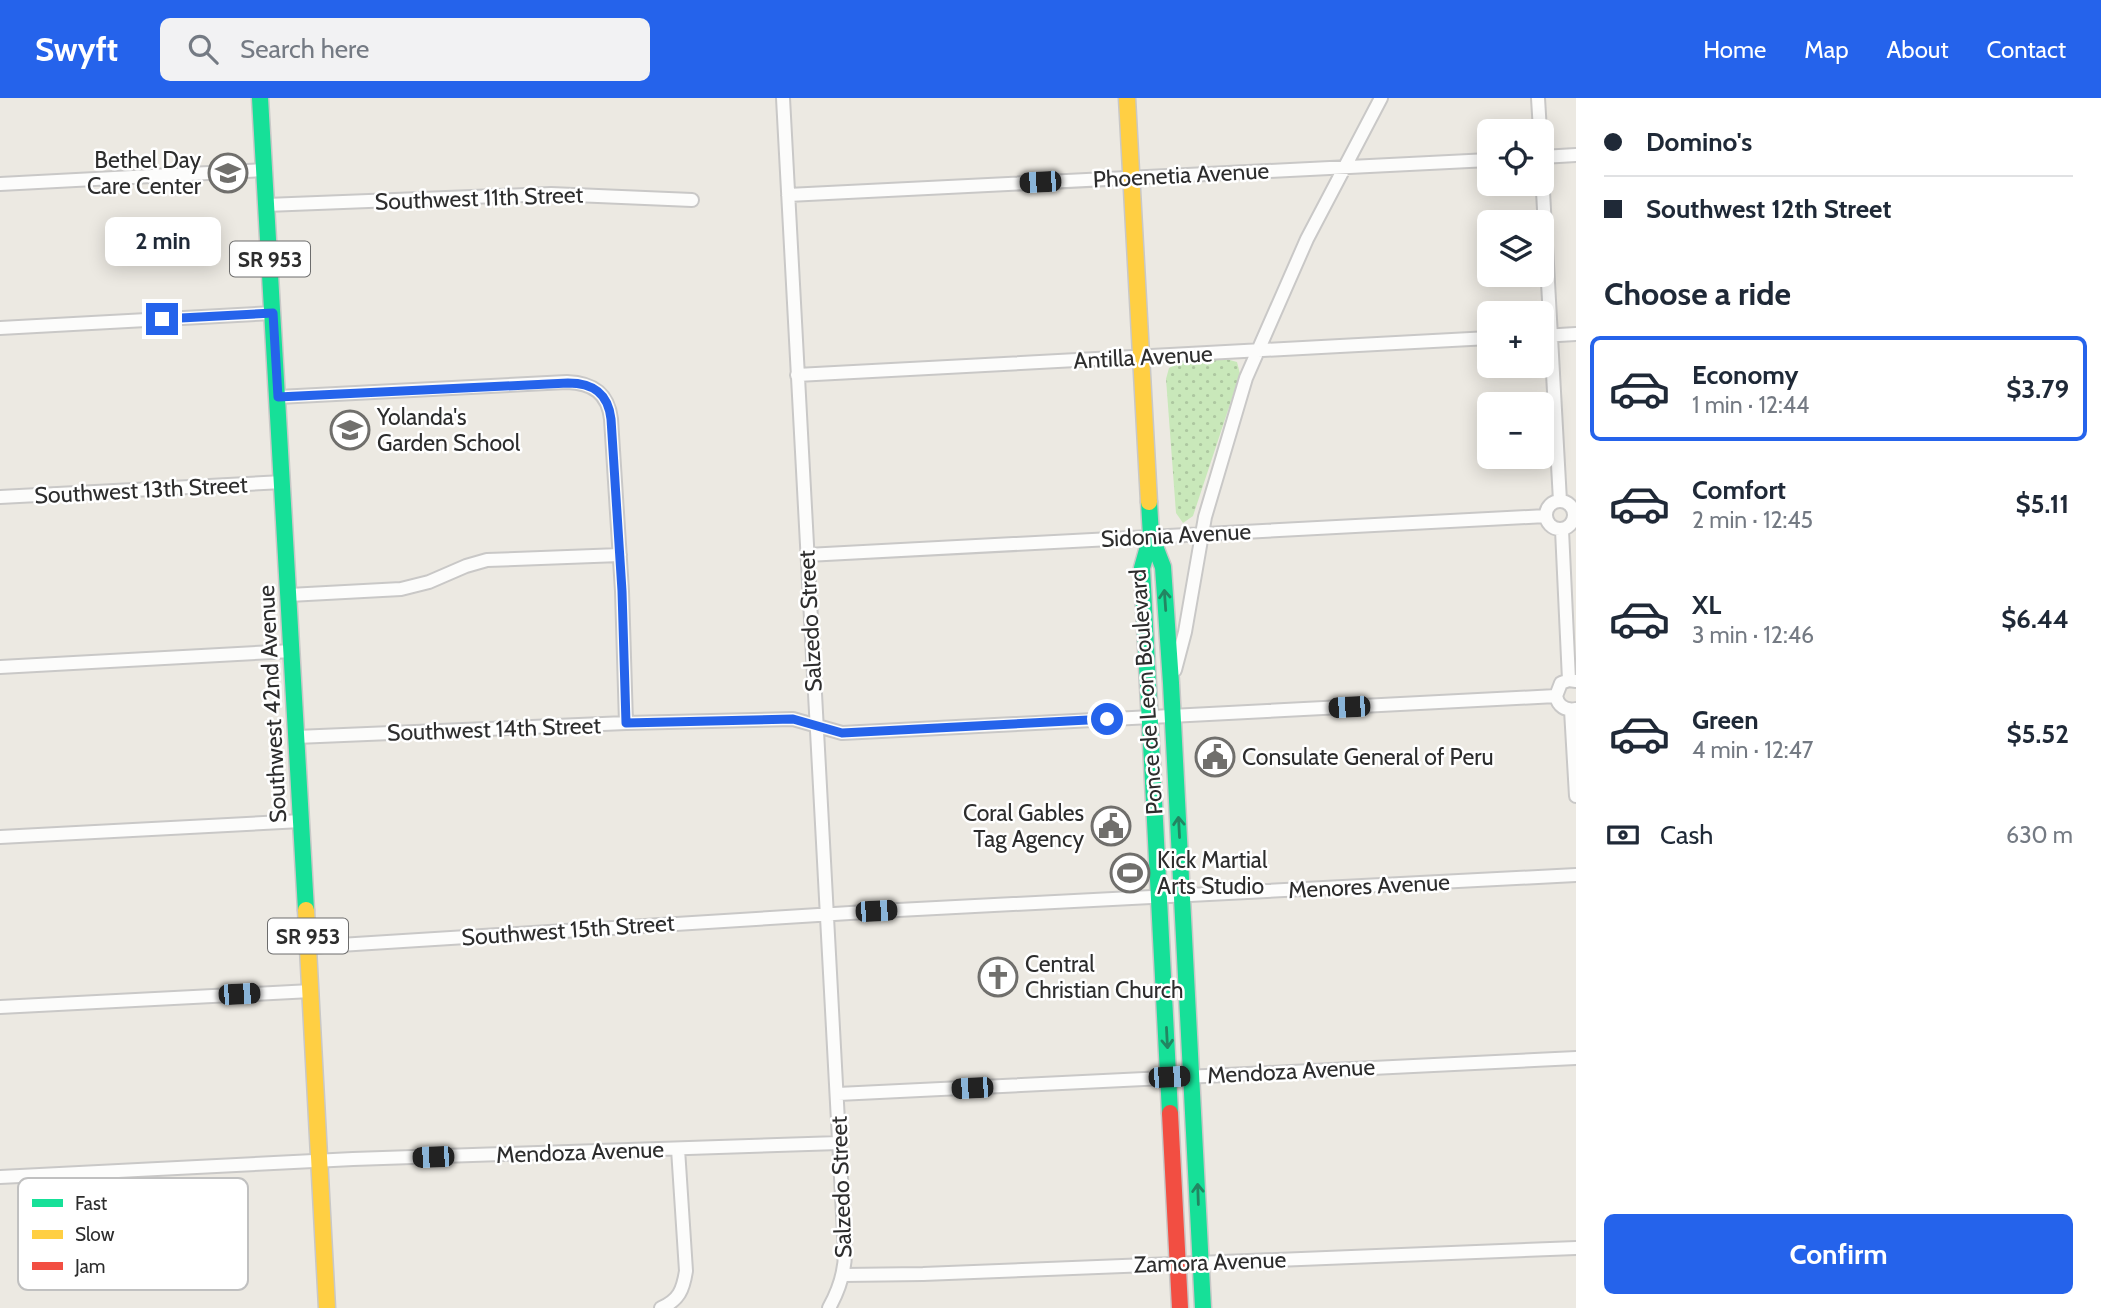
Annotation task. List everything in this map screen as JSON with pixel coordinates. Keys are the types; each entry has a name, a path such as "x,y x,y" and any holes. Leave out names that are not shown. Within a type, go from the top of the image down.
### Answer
{"street":[{"name":"Southwest 42nd Avenue","path":"260,98 327,1308"},
{"name":"Salzedo Street","path":"783,98 845,1252 844,1275 829,1308"},
{"name":"Ponce de Leon Boulevard","path":"1127,98 1151,536 1163,567 1171,683 1203,1308"},
{"path":"1171,683 1185,632 1201,534 1246,378 1307,239 1381,98"},
{"path":"1538,98 1539,119"},
{"path":"1554,156 1576,155"},
{"name":"Phoenetia Avenue","path":"788,195 1477,160"},
{"path":"0,184 264,170"},
{"name":"Southwest 11th Street","path":"266,205 551,194 692,200"},
{"path":"1543,196 1545,301"},
{"path":"0,328 273,313"},
{"path":"1554,335 1576,334"},
{"name":"Antilla Avenue","path":"797,375 1477,339"},
{"path":"1550,378 1560,501"},
{"path":"278,397 568,383 584,384 602,394 608,403 611,419 620,555 626,723"},
{"name":"Southwest 13th Street","path":"0,497 283,482"},
{"path":"1560,501 1571,506 1575,515 1570,526 1562,530 1553,528 1546,516 1548,508 1560,501"},
{"name":"Sidonia Avenue","path":"807,555 1546,516"},
{"path":"1562,530 1573,681 1558,687 1556,696 1559,705 1574,709 1576,796"},
{"name":"Ponce de Leon Boulevard","path":"1151,536 1142,568 1180,1308"},
{"path":"289,595 401,589 429,582 487,560 620,555"},
{"path":"0,667 292,652"},
{"name":"Southwest 14th Street","path":"296,737 793,719 842,733 1556,696"},
{"path":"0,837 301,821"},
{"name":"Menores Avenue","path":"827,914 1576,875"},
{"name":"Southwest 15th Street","path":"308,947 827,914"},
{"path":"0,1007 311,991"},
{"name":"Mendoza Avenue","path":"838,1094 1576,1058"},
{"name":"Mendoza Avenue","path":"0,1177 320,1161 839,1143"},
{"path":"661,1308 678,1298 685,1271 678,1149"},
{"name":"Zamora Avenue","path":"844,1275 1576,1248"}],"green space":[{"path":"1226,359 1237,362 1240,374 1193,516 1183,523 1176,513 1166,379 1169,368 1180,362"}],"traffic: fast":[{"path":"260,98 306,910"},
{"path":"1149,502 1151,536 1163,567 1171,683 1203,1308"},
{"path":"1151,536 1142,568 1170,1113"}],"traffic: slow":[{"path":"1127,98 1149,502"},
{"path":"306,910 327,1308"}],"traffic: jam":[{"path":"1170,1113 1180,1308"}],"place":[{"name":"Bethel Day Care Center","path":"228,173"},
{"name":"Yolanda's Garden School","path":"350,430"},
{"name":"Consulate General of Peru","path":"1215,757"},
{"name":"Coral Gables Tag Agency","path":"1111,826"},
{"name":"Kick Martial Arts Studio","path":"1130,873"},
{"name":"Central Christian Church","path":"998,977"}],"route":[{"path":"162,319 273,313 278,397 568,383 584,384 602,394 608,403 611,419 622,591 626,723 793,719 842,733 1107,719"}]}
